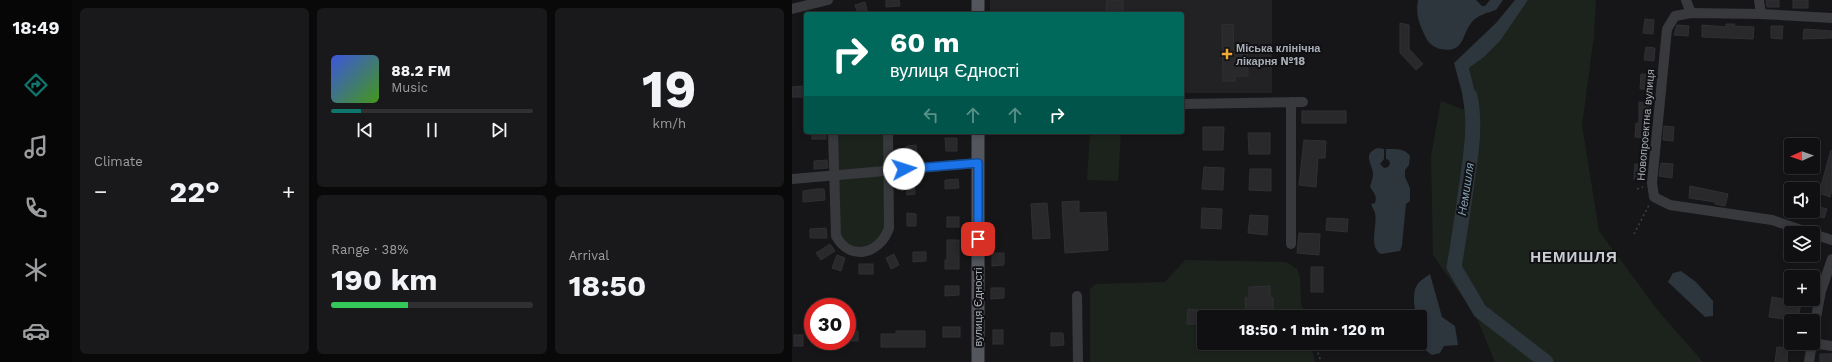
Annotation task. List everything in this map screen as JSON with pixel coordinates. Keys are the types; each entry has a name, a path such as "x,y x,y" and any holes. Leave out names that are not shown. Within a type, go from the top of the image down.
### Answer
{"main road":[{"path":"978,0 978,12"},
{"name":"вулиця Єдності","path":"978,134 978,362"}],"street":[{"path":"792,9 828,0"},
{"path":"1686,0 1691,13 1760,14 1832,18"},
{"path":"1759,0 1760,14"},
{"name":"Новопроектна вулиця","path":"1654,196 1652,183 1667,29 1674,16 1691,13"},
{"path":"1291,102 1291,244"},
{"path":"1184,104 1302,102"},
{"path":"833,134 833,175 836,236 840,244 846,249 861,252 876,247 886,236 889,228 888,134"},
{"path":"792,179 978,163"},
{"path":"1654,196 1670,205 1772,220 1790,226"},
{"path":"1820,236 1832,240"},
{"path":"1817,314 1821,291 1832,259"},
{"path":"1077,296 1078,362"},
{"path":"1820,344 1832,346"},
{"path":"1809,362 1811,350"}],"path":[{"path":"1634,234 1645,210 1654,196"},
{"path":"1317,350 1321,362"}],"shaded area":[{"name":"Міська клінічна лікарня №18","path":"990,0 1272,0 1272,93 1184,93 1184,12 990,12"},
{"path":"1418,0 1476,0 1482,6 1485,6 1490,0 1503,0 1496,10 1476,18 1468,27 1458,46 1454,49 1448,50 1440,49 1430,44 1427,40 1419,20 1417,10"},
{"path":"1515,0 1528,0 1500,41 1484,57 1469,68 1479,107 1475,118 1467,111 1454,63 1496,23"},
{"path":"1528,0 1596,0 1594,36 1582,125 1599,231 1660,313 1703,362 1495,362 1476,316 1433,255 1431,156 1441,101 1467,111 1475,118 1475,88 1469,68 1484,57 1500,41"},
{"path":"833,134 888,134 889,228 869,251 840,244"},
{"path":"1090,134 1121,134 1118,181 1087,180"},
{"path":"1378,148 1384,149 1384,159 1380,164 1384,168 1388,167 1390,164 1389,160 1386,159 1386,149 1403,150 1410,156 1409,165 1405,170 1405,177 1410,188 1410,201 1406,204 1402,245 1400,251 1381,254 1377,251 1374,241 1376,218 1371,204 1375,203 1376,198 1370,186 1373,173 1369,159 1370,153"},
{"path":"1185,260 1286,262 1297,269 1300,277 1301,304 1304,310 1197,310 1197,350 1312,350 1315,362 1090,362 1090,289 1096,284 1165,282"},
{"path":"1681,271 1696,282 1713,301 1713,316 1705,317 1668,282 1673,273"},
{"path":"1430,274 1442,317 1455,326 1458,345 1444,346 1440,353 1432,355 1425,350 1427,350 1427,310 1415,309 1414,292 1415,288"}],"building":[{"path":"886,0 899,0 900,6 886,7"},
{"path":"1107,0 1123,0 1123,12 1106,12"},
{"path":"1766,0 1779,0 1779,7 1767,7"},
{"path":"1793,0 1808,0 1808,8 1793,8"},
{"path":"865,2 868,12 857,12 855,5"},
{"path":"1645,19 1654,20 1653,34 1643,33"},
{"path":"1400,23 1409,25 1409,49 1423,64 1416,70 1400,53"},
{"path":"1233,24 1234,55 1247,54 1248,76 1235,76 1235,81 1223,81 1222,25"},
{"path":"1726,24 1754,27 1753,39 1702,37 1702,25 1726,27"},
{"path":"1677,25 1689,26 1688,36 1674,35"},
{"path":"1771,26 1783,26 1782,39 1771,38"},
{"path":"1804,29 1832,31 1832,38 1803,39"},
{"path":"1646,47 1655,48 1654,61 1644,60"},
{"path":"1641,74 1653,75 1652,89 1640,89"},
{"path":"804,86 804,97 792,97 792,87"},
{"path":"1639,102 1651,103 1648,138 1635,137 1636,123 1639,123"},
{"path":"1302,111 1346,111 1346,123 1302,123"},
{"path":"1664,126 1674,127 1673,141 1663,140"},
{"path":"1203,127 1224,127 1223,150 1203,150"},
{"path":"1248,133 1270,133 1270,154 1249,154"},
{"path":"812,134 826,134 826,139 812,139"},
{"path":"945,138 957,138 957,151 946,151"},
{"path":"1304,140 1326,141 1325,158 1318,158 1316,187 1299,185"},
{"path":"916,145 917,157 907,158 907,146"},
{"path":"1831,150 1832,189 1830,197 1820,193"},
{"path":"827,160 828,168 814,169 814,161"},
{"path":"1661,163 1673,164 1672,178 1659,176"},
{"path":"1635,164 1646,165 1644,179 1634,179"},
{"path":"1204,167 1224,168 1223,190 1202,189"},
{"path":"1250,169 1271,169 1271,191 1249,190"},
{"path":"958,179 959,188 945,189 945,180"},
{"path":"906,182 914,182 915,194 907,195"},
{"path":"1690,186 1728,194 1725,206 1715,204 1715,202 1689,198"},
{"path":"824,189 825,200 803,202 803,191"},
{"path":"1079,201 1079,213 1106,212 1108,250 1065,253 1062,202"},
{"path":"1047,203 1050,238 1033,239 1031,204"},
{"path":"1820,207 1827,209 1824,218 1820,217"},
{"path":"1202,208 1222,209 1221,229 1201,228"},
{"path":"907,213 916,214 916,226 907,226"},
{"path":"1250,215 1268,216 1267,235 1248,233"},
{"path":"947,217 959,217 959,227 947,227"},
{"path":"1327,218 1348,219 1347,232 1326,230"},
{"path":"826,228 827,238 810,238 810,229"},
{"path":"1299,233 1320,234 1319,255 1297,253"},
{"path":"947,240 959,240 959,269 945,269 945,260 947,260"},
{"path":"830,244 835,251 821,260 816,253"},
{"path":"913,252 926,252 926,261 913,262"},
{"path":"992,253 1004,253 1004,265 992,266"},
{"path":"894,254 899,265 891,269 886,258"},
{"path":"837,255 845,258 841,271 832,268"},
{"path":"859,264 873,264 873,274 859,274"},
{"path":"1311,267 1323,267 1323,292 1311,292"},
{"path":"945,286 959,286 959,295 945,296"},
{"path":"1270,286 1270,298 1273,298 1273,310 1246,310 1245,298 1249,298 1249,287"},
{"path":"991,288 1004,288 1004,298 991,299"},
{"path":"1772,297 1784,299 1784,306 1800,306 1799,314 1784,314 1784,319 1769,317"},
{"path":"1188,309 1198,310 1197,324 1187,324"},
{"path":"943,327 960,327 960,337 943,337"},
{"path":"993,330 1003,330 1003,344 993,344"},
{"path":"856,331 858,331 858,341 856,341"},
{"path":"896,331 925,331 925,347 881,347 881,334 896,334"},
{"path":"1051,333 1063,333 1064,345 1051,346"},
{"path":"794,335 803,335 803,346 794,346"},
{"path":"1777,347 1784,348 1784,350 1788,350 1787,362 1775,362"},
{"path":"1820,354 1832,354 1832,362 1820,362"}],"waterway":[{"name":"Немишля","path":"1470,96 1473,129 1454,267 1480,311 1546,362"}],"place":[{"name":"Міська клінічна лікарня №18","path":"1227,54"}],"district":[{"name":"НЕМИШЛЯ","path":"1574,257"}],"route":[{"path":"904,169 978,163 978,239"}]}
